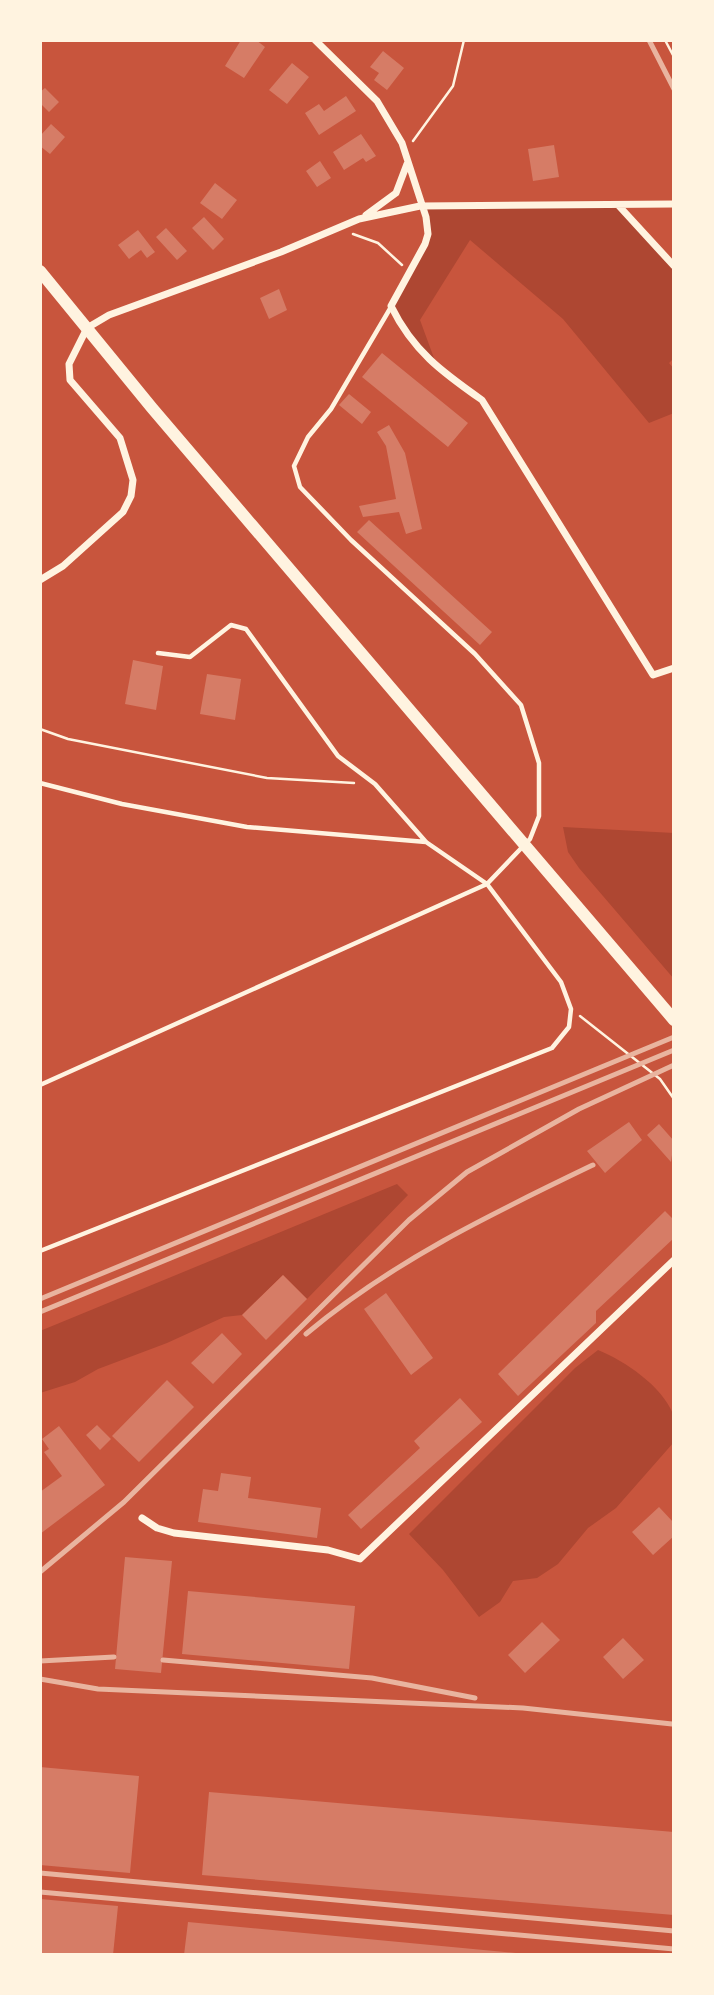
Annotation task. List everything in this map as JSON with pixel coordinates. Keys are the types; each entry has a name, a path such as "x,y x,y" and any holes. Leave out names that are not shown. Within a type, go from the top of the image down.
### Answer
{"main road":[{"path":"40,271 152,408 674,1020"}],"street":[{"path":"316,40 377,101 406,155 428,234 391,306 405,334 438,369 482,400 653,676 674,668"},
{"path":"40,580 63,566 123,512 131,496 132,480 120,438 70,380 69,364 87,328 109,315 281,252 359,219 396,193 407,169 406,155"},
{"path":"359,219 420,206 674,204"},
{"path":"619,206 674,266"},
{"path":"142,1518 158,1528 174,1533 328,1550 360,1559 674,1261"}],"lane":[{"path":"40,1085 487,884 530,839 539,816 539,763 521,705 475,654 351,540 300,486 294,466 308,437 331,408 391,306"},
{"path":"40,1251 552,1048 569,1027 571,1009 561,982 487,884 426,842 395,810 375,784 338,756 246,629 231,625 190,657 158,653"},
{"path":"40,783 122,804 247,827 426,842"}],"path":[{"path":"406,155 453,86 464,40"},
{"path":"666,40 674,57"},
{"path":"337,228 378,243 408,273"},
{"path":"40,729 68,738 267,778 375,784"},
{"path":"571,1009 660,1079 674,1099"}],"shaded area":[{"path":"420,206 619,206 674,266 674,358 669,363 674,369 674,413 649,423 563,319 470,240 420,320 438,369 405,334 391,306 428,234"},
{"path":"563,827 674,833 674,979 579,868 568,852"},
{"path":"397,1184 408,1195 307,1299 283,1275 242,1315 224,1317 167,1343 98,1369 75,1382 40,1393 40,1331"},
{"path":"598,1350 620,1361 652,1384 668,1404 674,1417 674,1442 616,1508 588,1528 558,1564 537,1578 513,1581 500,1602 479,1617 443,1570 409,1534 575,1368"}],"building":[{"path":"241,40 256,40 265,47 244,78 225,66"},
{"path":"383,51 404,68 387,90 374,80 379,73 370,67"},
{"path":"292,63 309,77 287,104 269,90"},
{"path":"45,88 59,102 49,112 40,103 40,92"},
{"path":"346,96 356,111 319,135 305,113 319,104 324,111"},
{"path":"51,124 65,137 50,154 40,146 40,136"},
{"path":"361,134 376,156 366,162 363,158 344,170 333,152"},
{"path":"554,145 559,177 533,181 528,149"},
{"path":"320,161 331,178 317,187 306,171"},
{"path":"215,183 237,200 222,219 200,203"},
{"path":"204,217 224,239 213,250 192,228"},
{"path":"166,228 187,251 177,260 156,237"},
{"path":"138,230 155,252 147,258 141,250 129,259 118,245"},
{"path":"279,289 287,310 269,319 260,298"},
{"path":"382,353 468,423 448,447 362,377"},
{"path":"349,394 371,412 362,424 339,405"},
{"path":"389,425 405,453 422,529 406,534 399,512 363,517 359,506 396,499 386,446 377,432"},
{"path":"369,520 492,632 480,645 357,532"},
{"path":"133,660 163,666 156,710 125,704"},
{"path":"207,674 241,679 235,720 200,714"},
{"path":"629,1122 642,1140 605,1173 587,1151"},
{"path":"659,1124 674,1141 671,1162 647,1135"},
{"path":"665,1211 674,1220 674,1238 596,1311 596,1323 518,1396 498,1374"},
{"path":"283,1275 307,1299 266,1340 242,1315"},
{"path":"386,1293 433,1358 411,1375 364,1309"},
{"path":"222,1333 242,1354 213,1384 191,1363"},
{"path":"167,1380 194,1407 139,1462 112,1436"},
{"path":"460,1398 482,1422 361,1529 348,1515 420,1448 414,1441"},
{"path":"97,1425 111,1439 100,1450 86,1435"},
{"path":"59,1426 105,1485 40,1534 40,1492 62,1476 44,1452 49,1449 42,1439"},
{"path":"221,1473 251,1477 248,1498 321,1508 317,1538 198,1522 203,1489 218,1491"},
{"path":"659,1507 674,1523 674,1536 653,1555 632,1532"},
{"path":"125,1557 172,1561 161,1673 115,1669"},
{"path":"188,1591 355,1606 349,1669 182,1654"},
{"path":"542,1622 560,1640 525,1673 508,1655"},
{"path":"623,1638 644,1660 623,1679 603,1657"},
{"path":"40,1767 139,1776 130,1873 40,1865"},
{"path":"209,1792 674,1832 674,1915 202,1875"},
{"path":"40,1899 118,1906 113,1955 40,1955"},
{"path":"188,1922 516,1953 516,1955 184,1955"}],"railway":[{"path":"649,40 674,89"},
{"path":"40,1299 674,1037"},
{"path":"40,1312 674,1050"},
{"path":"40,1572 124,1502 409,1220 467,1172 579,1109 674,1065"},
{"path":"306,1334 408,1261 480,1221 593,1165"},
{"path":"40,1661 114,1657"},
{"path":"163,1660 372,1678 475,1698"},
{"path":"40,1679 98,1689 523,1708 672,1724"},
{"path":"40,1873 674,1931"},
{"path":"40,1892 674,1949"}]}
